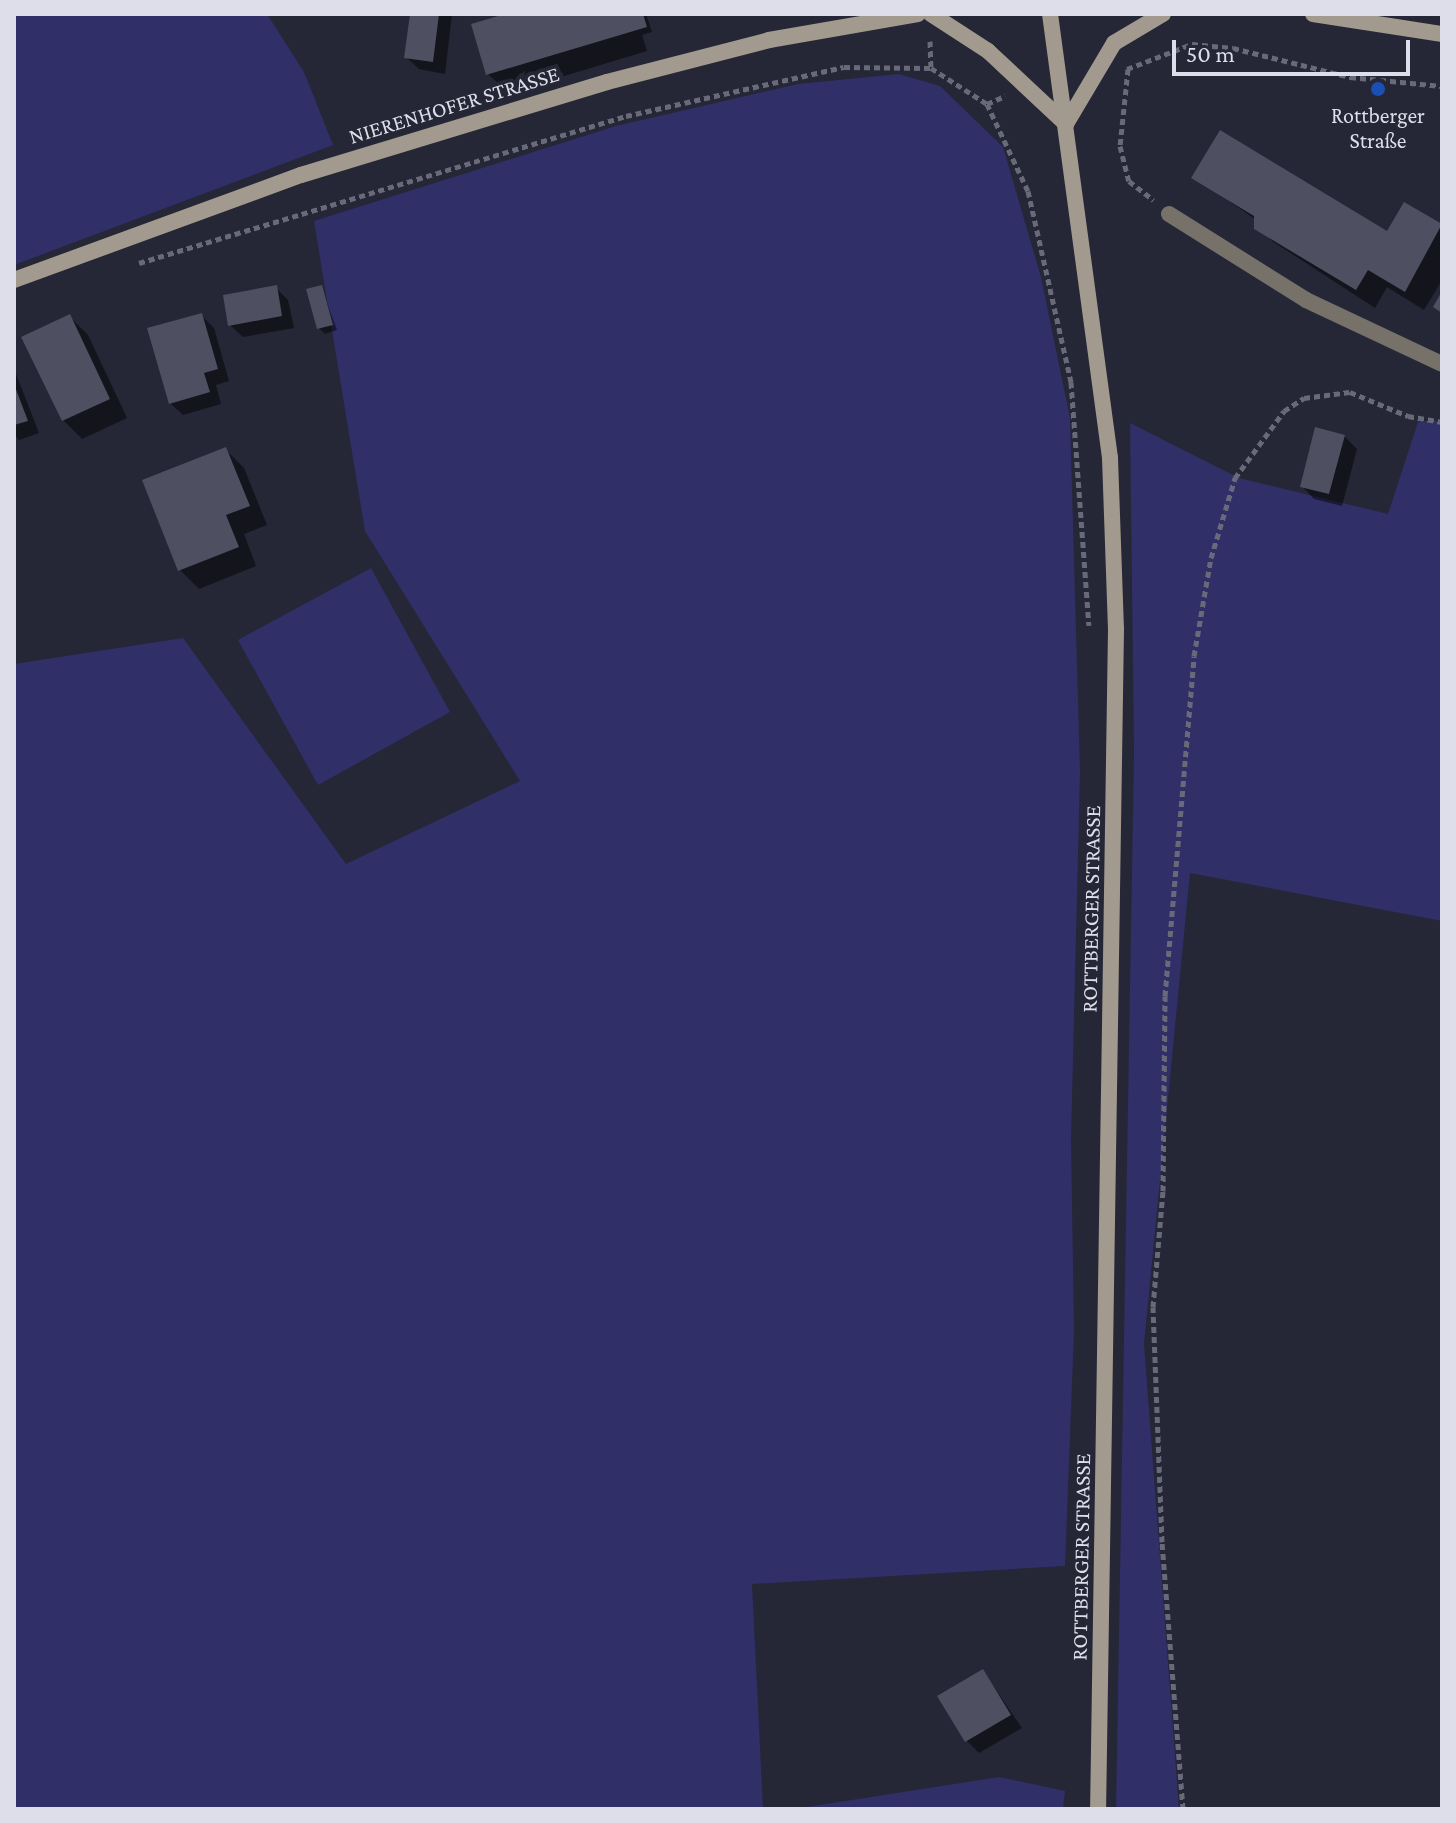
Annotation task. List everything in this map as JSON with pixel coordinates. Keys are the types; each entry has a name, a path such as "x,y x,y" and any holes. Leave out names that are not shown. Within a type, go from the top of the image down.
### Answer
{"main road":[{"name":"NIERENHOFER STRASSE","path":"14,280 301,175 607,82 769,40 918,14"},
{"path":"931,14 988,51 1066,124 1114,43 1163,14"},
{"name":"ROTTBERGER STRASSE","path":"1050,14 1110,458 1116,629 1098,1809"},
{"path":"1313,14 1442,34"}],"lane":[{"path":"1169,214 1306,300 1442,364"}],"path":[{"path":"1095,75 1128,69 1192,44 1233,48 1350,77 1442,86"},
{"path":"123,268 626,116 844,67 931,68 987,104 1028,191 1068,367 1090,636"},
{"path":"1128,69 1120,146 1129,181 1169,214"},
{"path":"987,104 1026,89"},
{"path":"1183,1809 1162,1542 1153,1307 1163,1191 1165,996 1194,656 1211,558 1235,478 1284,411 1304,398 1350,392 1408,416 1442,422"}],"shaded area":[{"path":"14,14 267,14 304,72 333,145 14,265"},
{"path":"899,74 940,86 1003,147 1041,277 1070,418 1080,772 1071,1139 1074,1331 1065,1566 752,1584 763,1809 14,1809 14,664 183,638 346,864 520,781 365,531 314,221 616,126 798,84"},
{"path":"1442,420 1442,921 1190,873 1144,1344 1179,1809 1116,1809 1134,752 1130,423 1239,478 1388,514 1418,422"},
{"path":"371,568 450,712 318,785 238,640"},
{"path":"999,1777 1065,1791 1063,1809 794,1809"}],"building":[{"path":"410,14 439,14 433,62 404,58"},
{"path":"505,14 643,14 647,27 486,75 471,24"},
{"path":"1220,130 1387,231 1404,202 1442,224 1405,292 1368,270 1356,290 1254,229 1254,216 1191,178"},
{"path":"277,285 282,316 228,326 223,295"},
{"path":"322,285 333,325 317,329 306,289"},
{"path":"1442,291 1442,313 1433,307"},
{"path":"202,313 218,369 204,373 210,392 169,404 147,328"},
{"path":"70,314 110,399 62,421 21,337"},
{"path":"14,384 28,421 14,425"},
{"path":"1315,427 1345,435 1329,494 1300,487"},
{"path":"226,447 250,506 226,515 239,547 178,571 142,480"},
{"path":"983,1669 1011,1715 965,1742 937,1696"}],"place":[{"name":"Rottberger Straße","path":"1378,89"}]}
